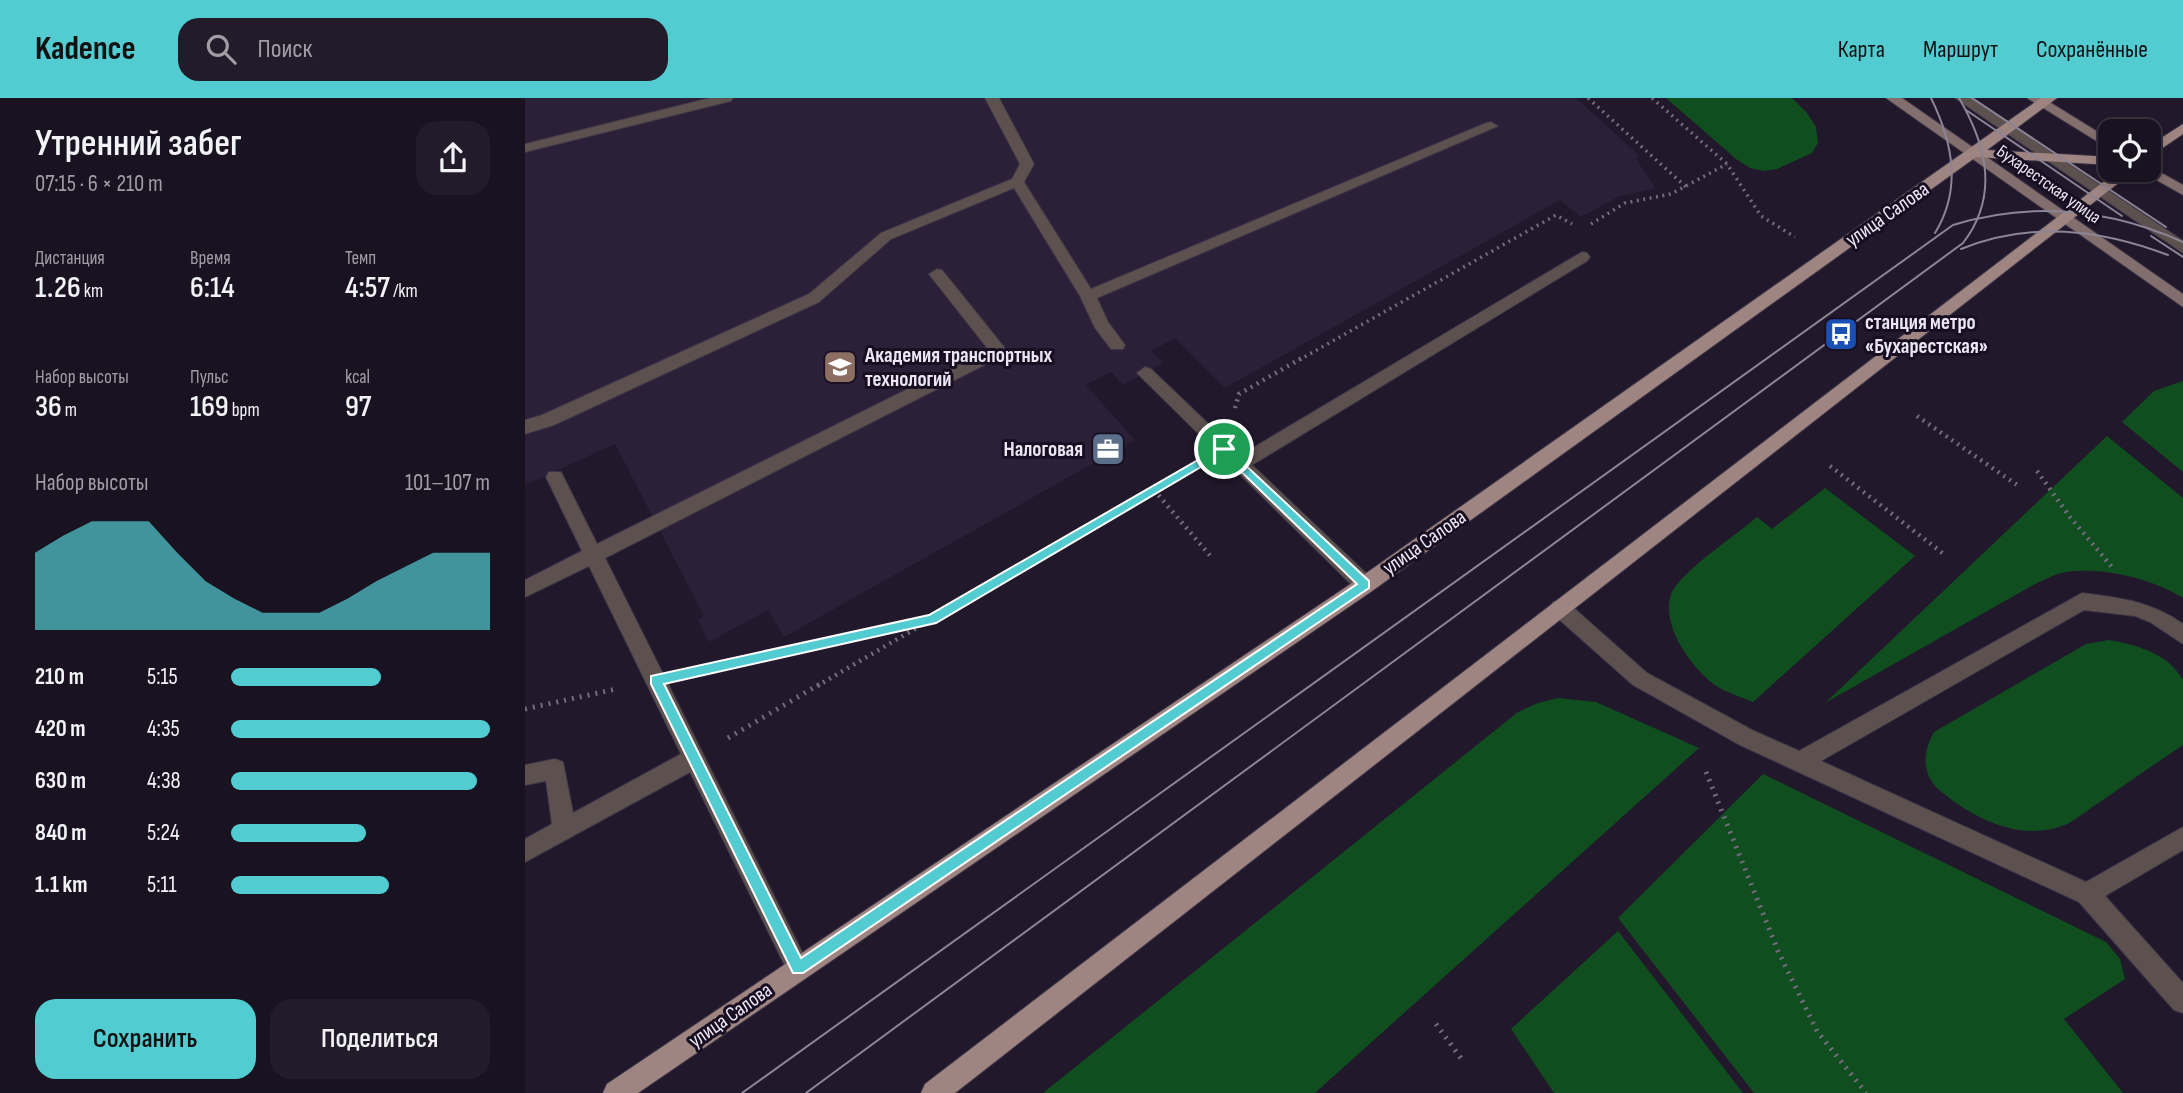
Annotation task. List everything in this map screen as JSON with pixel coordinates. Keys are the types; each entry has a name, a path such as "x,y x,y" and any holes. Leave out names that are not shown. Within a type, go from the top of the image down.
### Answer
{"main road":[{"name":"Бухарестская улица","path":"1893,98 2183,302"},
{"name":"улица Салова","path":"617,1093 1365,585 2007,129 2042,100"},
{"path":"2042,100 2098,137"},
{"path":"2161,144 2183,128"},
{"path":"1973,153 2098,160"},
{"path":"2161,177 2183,191"},
{"path":"934,1093 2111,182"}],"lane":[{"path":"525,148 726,98"},
{"path":"525,427 548,420 814,298 886,236 1017,181 1027,164 992,98"},
{"path":"1962,98 2183,248"},
{"path":"1088,296 1492,126"},
{"path":"1017,181 1088,296 1101,324 1117,345"},
{"path":"1240,464 1582,257"},
{"path":"525,589 998,351 937,274"},
{"path":"1145,373 1365,585"},
{"path":"555,477 798,968"},
{"path":"1800,762 2082,601 2136,608 2158,616 2183,635"},
{"path":"1560,608 1640,679 1745,737 2087,894 2183,1001"},
{"path":"525,851 694,758"},
{"path":"525,775 555,769 564,828"},
{"path":"2087,894 2183,838"}],"path":[{"path":"1588,98 1686,187"},
{"path":"1652,98 1727,164 1761,216 1801,241"},
{"path":"1582,230 1625,203 1671,194 1727,164"},
{"path":"694,758 1224,449 1239,394 1556,215 1574,225"},
{"path":"1917,416 2020,487"},
{"path":"1830,466 1945,555"},
{"path":"2037,471 2070,517 2120,575"},
{"path":"1154,490 1213,559"},
{"path":"525,709 932,619"},
{"path":"1706,772 1779,951 1817,1031 1866,1093"},
{"path":"1436,1024 1463,1061"}],"shaded area":[{"name":"Академия транспортных технологий","path":"525,98 1576,98 1639,155 1636,159 1656,188 1618,197 1581,217 1560,200 1225,388 1175,338 1151,351 1163,363 1123,385 1111,372 1086,385 1135,440 784,637 768,610 709,642 698,620 704,616 615,444 525,485"}],"green space":[{"path":"1666,98 1792,98 1816,127 1818,143 1812,153 1777,169 1764,171 1750,168"},
{"path":"2183,381 2183,472 2122,422 2154,391"},
{"path":"2107,436 2183,498 2183,598 2156,585 2126,576 2095,571 2061,573 2035,584 1825,703"},
{"path":"1825,488 1915,556 1753,702 1722,689 1707,679 1677,640 1669,609 1671,595 1678,583 1696,566 1757,517 1772,529"},
{"path":"2109,640 2151,652 2177,671 2183,680 2183,745 2076,819 2050,829 2017,830 2001,826 1970,812 1936,787 1927,772 1926,764 1927,748 1934,732 2086,644"},
{"path":"1558,698 1596,702 1699,748 1315,1093 1043,1093 1518,712"},
{"path":"1763,774 2106,942 2120,959 2125,979 2064,1019 2123,1093 1754,1093 1618,918"},
{"path":"1618,931 1743,1093 1554,1093 1511,1029"}],"tram line":[{"path":"1931,98 1945,132 1951,166 1949,200 1935,233"},
{"path":"1959,98 1977,134 1985,171 1985,189 1977,219"},
{"path":"1972,98 2166,227"},
{"path":"1966,110 2122,216"},
{"path":"1977,219 2040,211 2098,215 2183,242"},
{"path":"742,1093 1953,225 1977,219"},
{"path":"806,1093 1963,243 1977,219"},
{"path":"1961,249 2013,234 2065,232 2116,239 2168,255"},
{"path":"2151,236 2183,257"}],"place":[{"name":"станция метро «Бухарестская»","path":"1841,334"},
{"name":"Академия транспортных технологий","path":"840,367"},
{"name":"Налоговая","path":"1108,449"}],"route":[{"path":"1224,449 1365,585 798,968 655,680 706,671 932,619 1224,449"}]}
